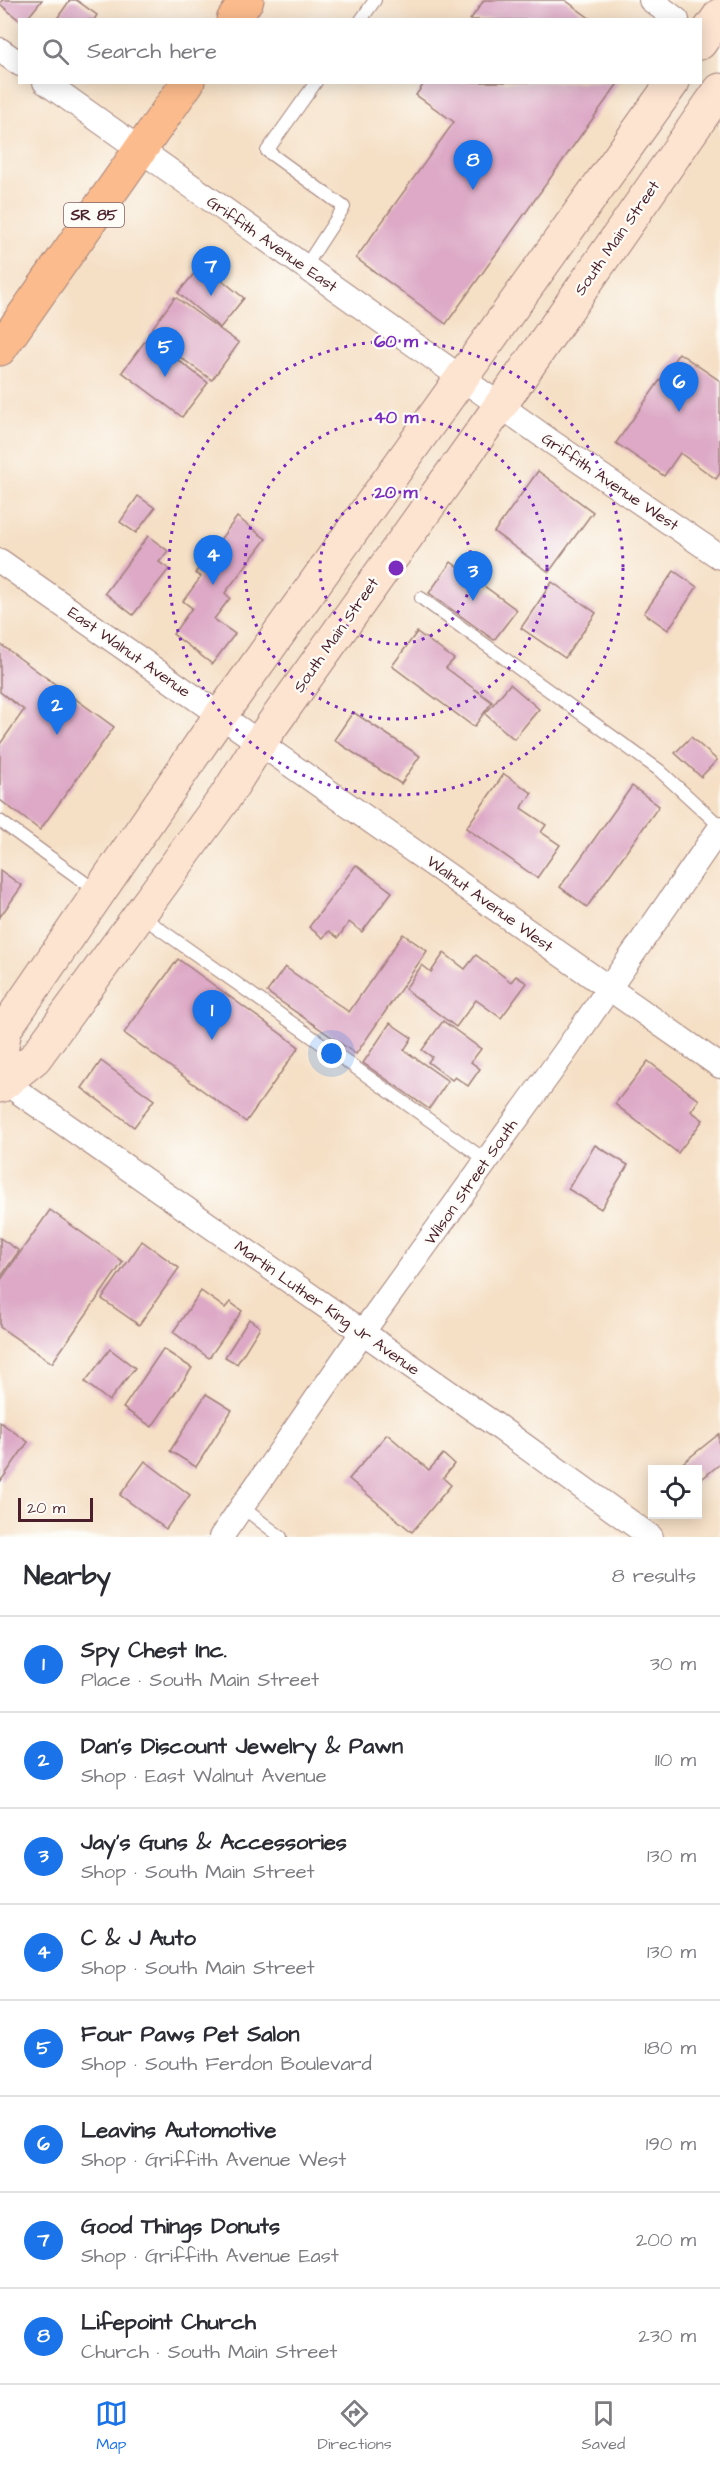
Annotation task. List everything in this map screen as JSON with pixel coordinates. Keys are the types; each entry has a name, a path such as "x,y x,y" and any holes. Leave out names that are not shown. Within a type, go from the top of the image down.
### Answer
{"main road":[{"path":"234,18 247,0"},
{"name":"SR 85","path":"0,349 187,84"}],"street":[{"path":"651,0 674,18"},
{"path":"0,50 18,63"},
{"name":"Griffith Avenue East","path":"48,84 500,406"},
{"path":"1,1082 1,1053 5,1029 220,716 672,84"},
{"name":"South Main Street","path":"1,1082 35,1058 140,915 226,796 260,742 500,406 720,90"},
{"name":"Griffith Avenue West","path":"500,406 720,557"},
{"name":"East Walnut Avenue","path":"0,561 260,742"},
{"name":"Walnut Avenue West","path":"260,742 720,1066"},
{"name":"Wilson Street South","path":"221,1537 362,1333 487,1161 720,827"},
{"name":"Martin Luther King Jr Avenue","path":"1,1082 651,1537"}],"lane":[{"path":"362,18 375,0"},
{"path":"305,267 344,207 267,151 315,84"},
{"path":"421,598 659,770 720,827"},
{"path":"0,821 99,892"},
{"path":"140,915 487,1161"},
{"path":"242,1507 281,1537"}],"building":[{"path":"2,0 42,0 28,18 18,19 0,4"},
{"path":"70,0 76,0 97,15 95,18 57,18"},
{"path":"484,0 565,0 589,18 471,18"},
{"path":"424,84 618,84 446,324 356,258 454,122 416,95"},
{"path":"202,264 244,298 220,328 178,293"},
{"path":"175,297 239,343 212,380 148,334"},
{"path":"148,337 208,383 182,417 122,372"},
{"path":"679,353 720,381 720,473 716,479 680,453 664,476 616,443"},
{"path":"538,471 593,512 549,572 494,532"},
{"path":"138,496 155,508 136,533 120,522"},
{"path":"237,517 266,539 225,593 230,598 214,619 235,634 212,664 173,634 192,608 183,601 201,577 195,573"},
{"path":"148,536 168,551 159,562 169,569 133,615 105,593"},
{"path":"451,562 517,610 494,640 429,593"},
{"path":"674,571 697,587 668,630 644,613"},
{"path":"552,582 596,613 565,658 521,628"},
{"path":"417,632 454,659 446,668 492,702 474,727 392,666"},
{"path":"0,644 114,727 40,830 0,800 0,744 24,710 0,692"},
{"path":"510,684 539,709 514,739 485,714"},
{"path":"353,712 420,756 401,784 334,740"},
{"path":"691,737 717,760 701,777 675,753"},
{"path":"504,774 532,793 521,808 546,825 541,832 560,845 537,878 466,828"},
{"path":"632,786 659,806 587,907 560,887"},
{"path":"356,865 392,892 362,932 349,922 338,938 329,931 323,938 309,927"},
{"path":"0,870 22,886 0,917"},
{"path":"403,934 427,951 356,1054 267,992 285,967 349,1012"},
{"path":"444,953 465,969 476,955 511,982 516,976 527,983 501,1018 476,1000 456,1027 405,989 422,965 431,972"},
{"path":"178,959 299,1047 246,1122 124,1033"},
{"path":"443,1021 481,1049 471,1062 480,1069 468,1086 455,1077 452,1080 428,1062 432,1057 422,1050"},
{"path":"390,1023 412,1038 404,1050 448,1081 429,1109 363,1063"},
{"path":"101,1061 154,1100 134,1127 82,1088"},
{"path":"648,1061 699,1100 691,1111 703,1120 678,1153 615,1104"},
{"path":"595,1145 628,1165 601,1209 568,1189"},
{"path":"50,1210 123,1262 52,1363 0,1327 0,1281"},
{"path":"0,1238 19,1251 0,1278"},
{"path":"142,1241 179,1268 139,1325 102,1299"},
{"path":"201,1291 225,1308 230,1302 242,1311 209,1358 173,1332"},
{"path":"249,1319 260,1327 237,1364 225,1357"},
{"path":"110,1349 135,1368 109,1401 85,1382"},
{"path":"163,1349 192,1368 152,1427 123,1408"},
{"path":"206,1394 232,1410 196,1467 170,1451"},
{"path":"0,1422 28,1442 0,1482"},
{"path":"387,1434 429,1470 443,1454 454,1464 443,1478 451,1485 412,1532 349,1479"},
{"path":"719,1434 720,1464 702,1479 702,1465 680,1465"},
{"path":"145,1461 190,1495 166,1529 120,1495"}],"place":[{"name":"Lifepoint Church","path":"473,190"},
{"name":"Good Things Donuts","path":"211,296"},
{"name":"Four Paws Pet Salon","path":"165,377"},
{"name":"Leavins Automotive","path":"679,412"},
{"name":"C & J Auto","path":"213,585"},
{"name":"Jay's Guns & Accessories","path":"473,601"},
{"name":"Dan's Discount Jewelry & Pawn","path":"57,735"},
{"name":"Spy Chest Inc.","path":"212,1040"}]}
